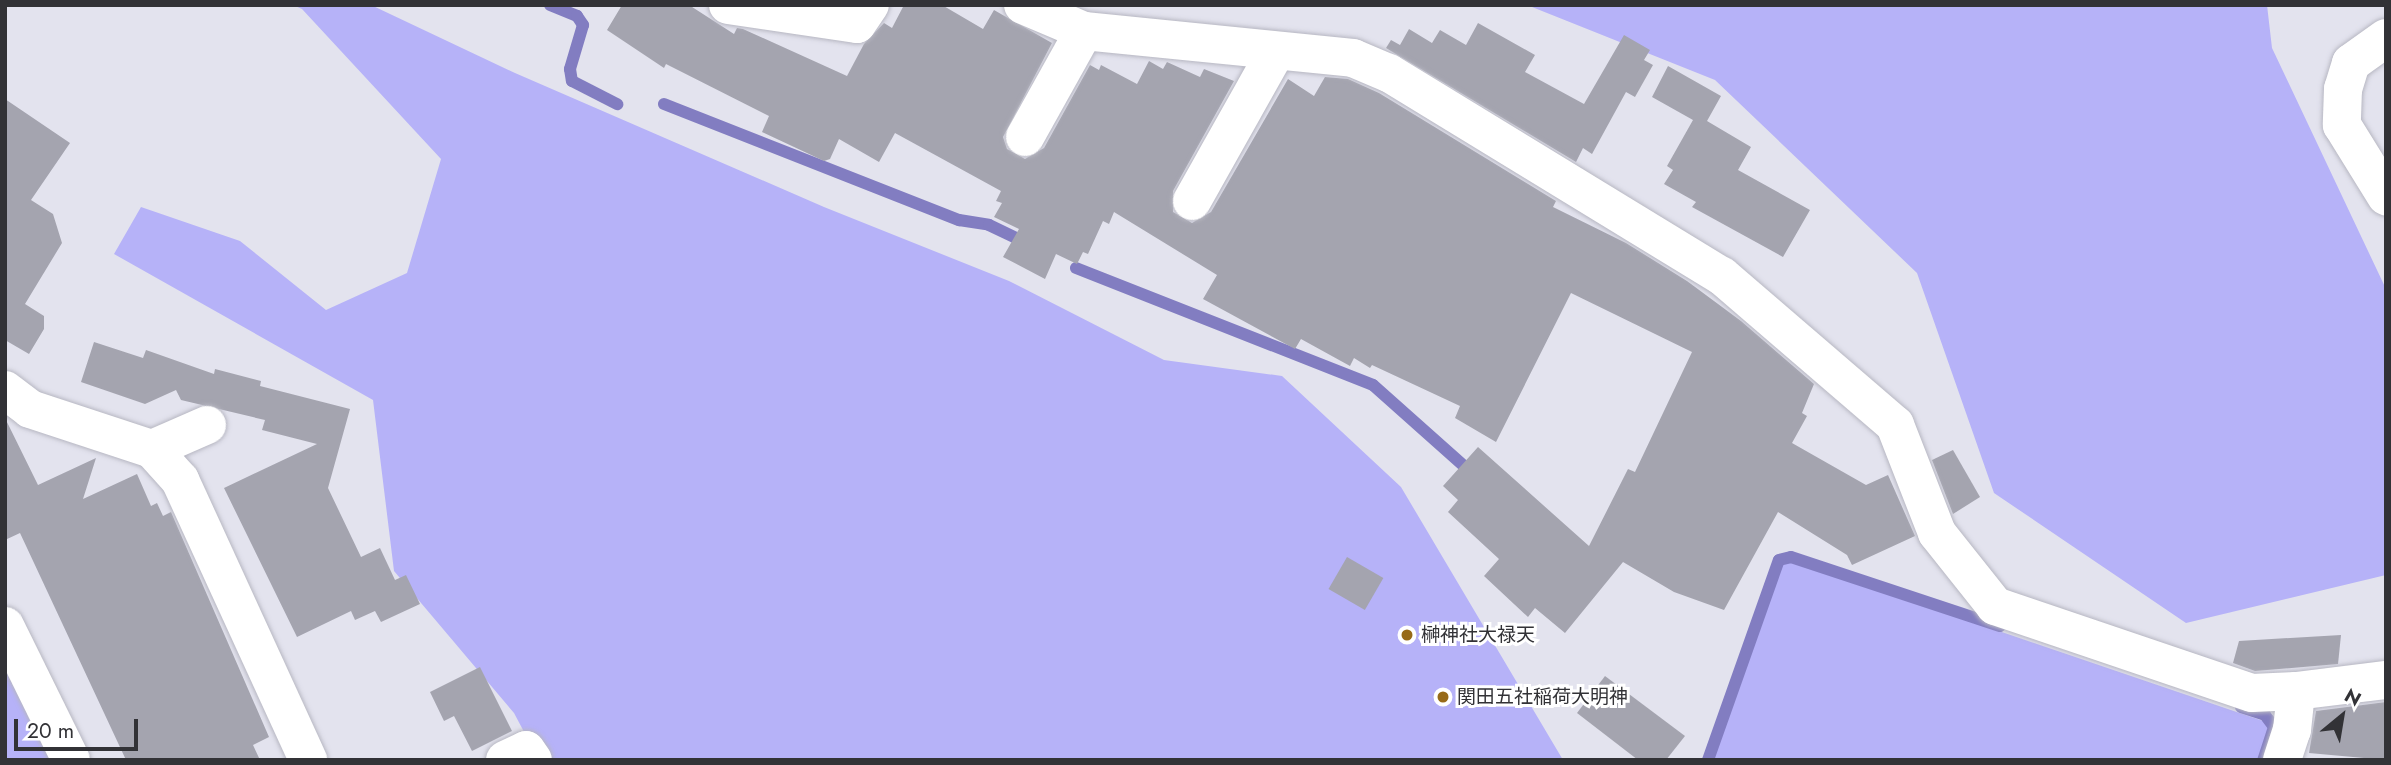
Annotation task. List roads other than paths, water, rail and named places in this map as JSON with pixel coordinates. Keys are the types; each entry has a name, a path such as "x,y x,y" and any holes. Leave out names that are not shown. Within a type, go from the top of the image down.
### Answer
{"street":[{"path":"728,5 857,23 870,5"},
{"path":"1023,5 1084,31 1275,53 1353,58 1389,73 1722,276 1895,425 1937,533 1995,606 2252,693 2296,691 2386,680"},
{"path":"1025,137 1084,31"},
{"path":"2386,38 2360,52 2351,63 2343,89 2342,125 2386,197"},
{"path":"1192,201 1275,53"},
{"path":"5,390 30,409 152,449 180,480 309,760"},
{"path":"152,449 206,425"},
{"path":"5,626 71,760"},
{"path":"2282,760 2292,730 2296,691"},
{"path":"505,760 526,750 533,760"}],"waterway":[{"path":"550,5 577,16 583,25 570,69 572,81 617,104"},
{"path":"664,104 959,220 989,225 1029,244"},
{"path":"1076,268 1373,385 1474,475"},
{"path":"1708,760 1779,560 1791,557 2000,626"},
{"path":"2241,707 2265,715 2274,727 2263,760"}],"place":[{"name":"榊神社大禄天","path":"1407,635"},
{"name":"関田五社稲荷大明神","path":"1443,697"}]}
